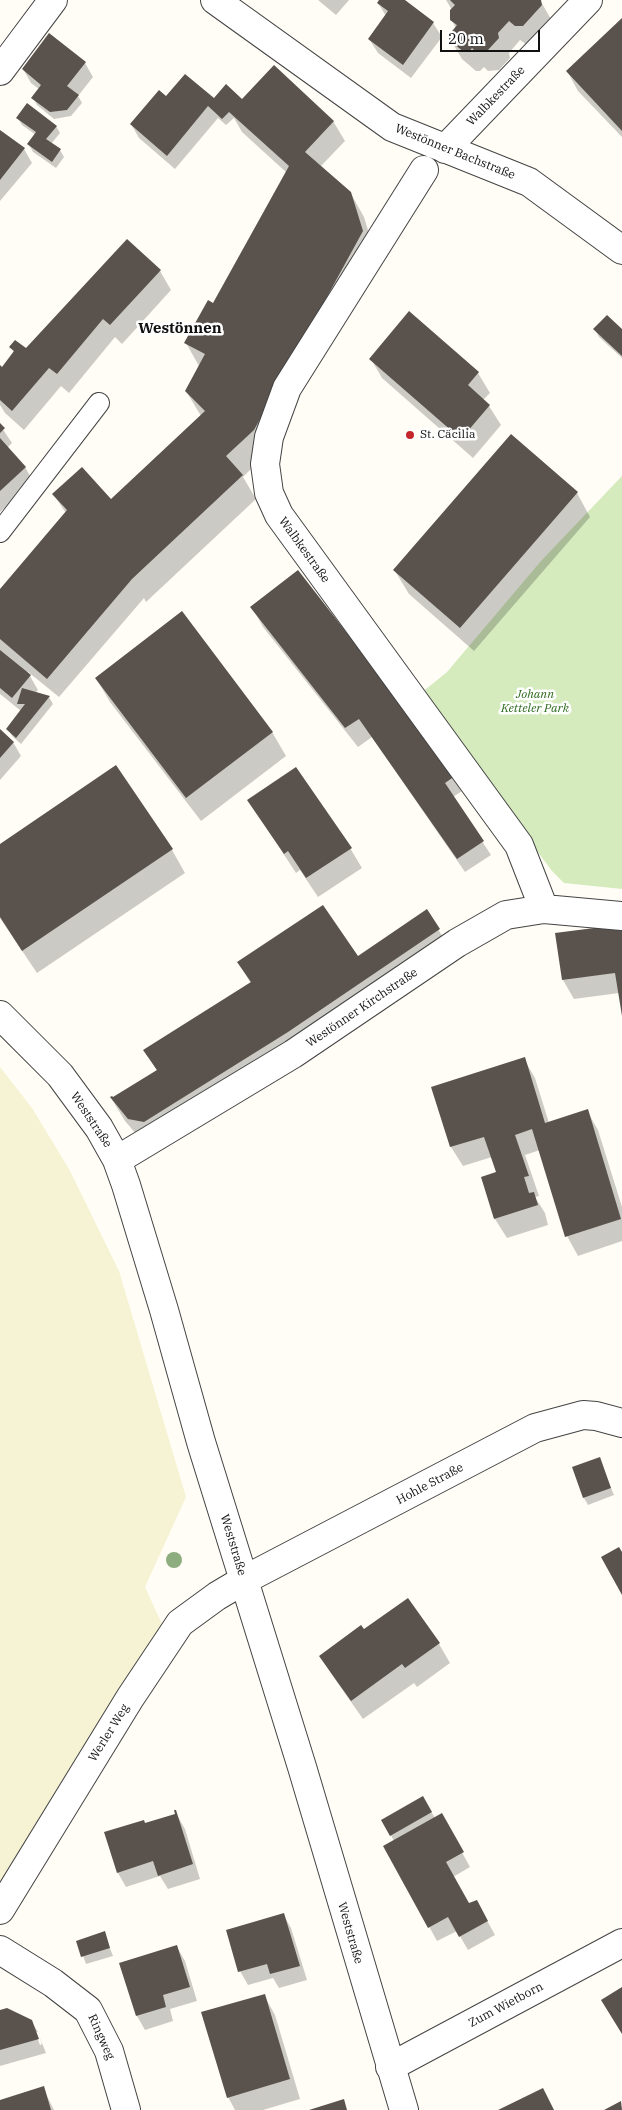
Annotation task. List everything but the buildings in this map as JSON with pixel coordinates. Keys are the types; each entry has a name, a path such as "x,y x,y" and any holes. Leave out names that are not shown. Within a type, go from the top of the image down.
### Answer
{"street":[{"path":"0,71 53,0"},
{"name":"Westönner Bachstraße","path":"215,0 392,127 529,182 622,250"},
{"name":"Walbkestraße","path":"445,149 588,0"},
{"name":"Walbkestraße","path":"424,170 287,388 269,437 265,464 269,493 279,516 519,845 544,909"},
{"name":"Westönner Kirchstraße","path":"117,1160 293,1054 457,943 506,915 544,909 622,916"},
{"name":"Weststraße","path":"0,1015 60,1075 99,1128 117,1160 140,1228 201,1442 404,2110"},
{"name":"Hohle Straße","path":"244,1580 535,1428 584,1415 622,1423"},
{"name":"Werler Weg","path":"0,1910 130,1698 180,1623 217,1596 244,1580"},
{"name":"Zum Wietborn","path":"390,2067 622,1943"},
{"name":"Ringweg","path":"0,1950 53,1983 88,2010 109,2051 126,2110"}],"lane":[{"path":"0,532 99,403"}],"shaded area":[{"path":"0,1067 32,1108 69,1169 119,1271 186,1497 145,1587 162,1624 0,1892"}],"green space":[{"name":"Johann Ketteler Park","path":"622,476 622,889 564,883 552,871 420,694 447,672 541,561"}],"place":[{"name":"St. Cäcilia","path":"410,435"}],"district":[{"name":"Westönnen","path":"180,329"}]}
